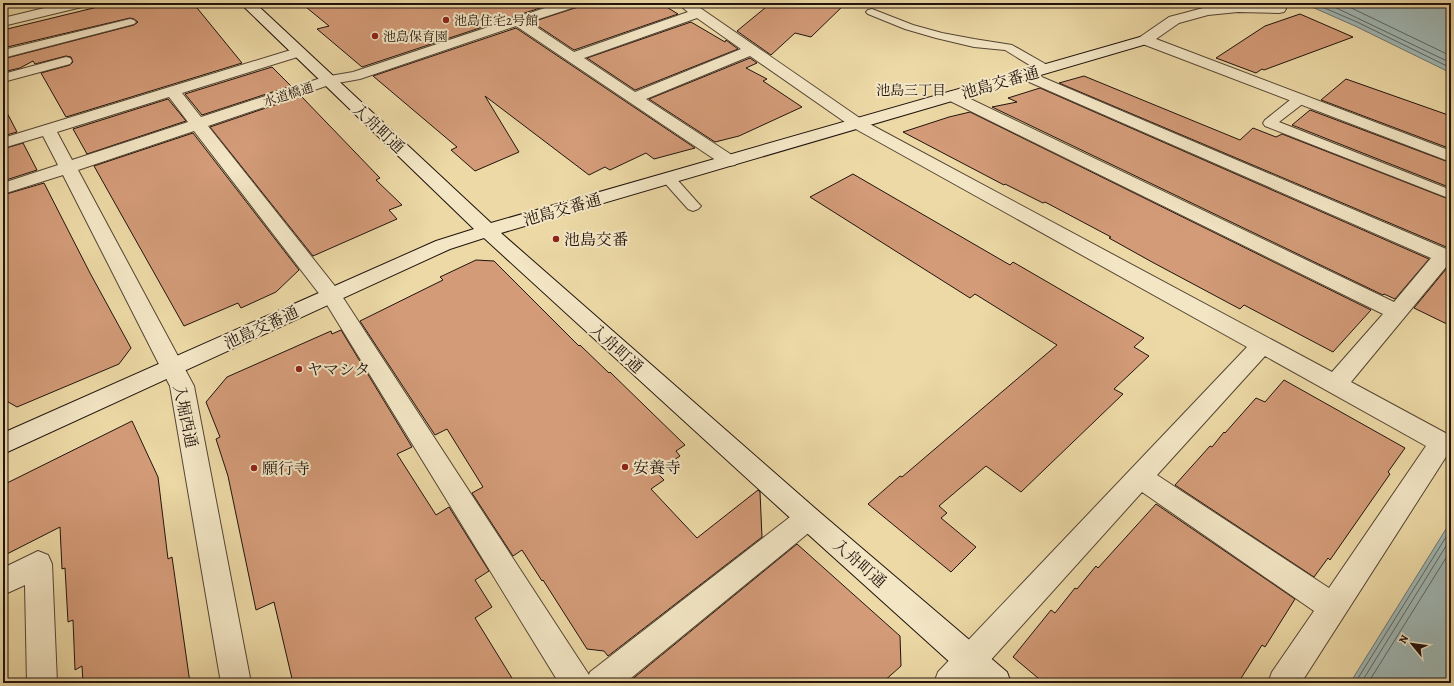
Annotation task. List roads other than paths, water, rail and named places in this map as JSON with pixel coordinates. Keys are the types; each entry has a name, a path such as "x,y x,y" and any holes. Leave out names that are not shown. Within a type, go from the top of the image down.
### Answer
{"street":[{"path":"3,22 81,3"},
{"name":"入舟町通","path":"247,3 488,230 808,518 996,683"},
{"name":"水道橋通","path":"3,188 329,80 355,76 573,3"},
{"path":"573,57 691,8 858,124 1442,443 1283,683"},
{"name":"池島交番通","path":"3,444 443,245 488,230 1145,40 1174,20 1206,11 1238,8 1279,9"},
{"path":"519,22 728,161"},
{"path":"1145,40 1451,157"},
{"path":"634,98 752,50"},
{"path":"3,143 299,52"},
{"path":"1024,75 1444,256 1335,385"},
{"path":"172,91 332,295 577,683"},
{"path":"952,96 1397,312"},
{"name":"入堀西通","path":"48,130 182,386 236,683"},
{"path":"949,683 1262,345"},
{"path":"1140,477 1333,607"},
{"path":"601,683 808,518"},
{"path":"3,582 38,564 42,683"}],"lane":[{"path":"872,12 929,33 974,43 1008,47 1044,69"},
{"path":"3,54 130,22"},
{"path":"3,78 66,61"},
{"path":"1300,99 1270,123 1451,194"},
{"path":"668,178 693,206"}],"water":[{"path":"1303,3 1451,3 1451,73 1355,26"},
{"path":"1451,521 1451,683 1350,683"}],"place":[{"name":"池島住宅2号館","path":"446,20"},
{"name":"池島保育園","path":"375,36"},
{"name":"池島交番","path":"556,239"},
{"name":"ヤマシタ","path":"299,369"},
{"name":"安養寺","path":"625,467"},
{"name":"願行寺","path":"254,468"}],"district":[{"name":"池島三丁目","path":"911,90"}]}
